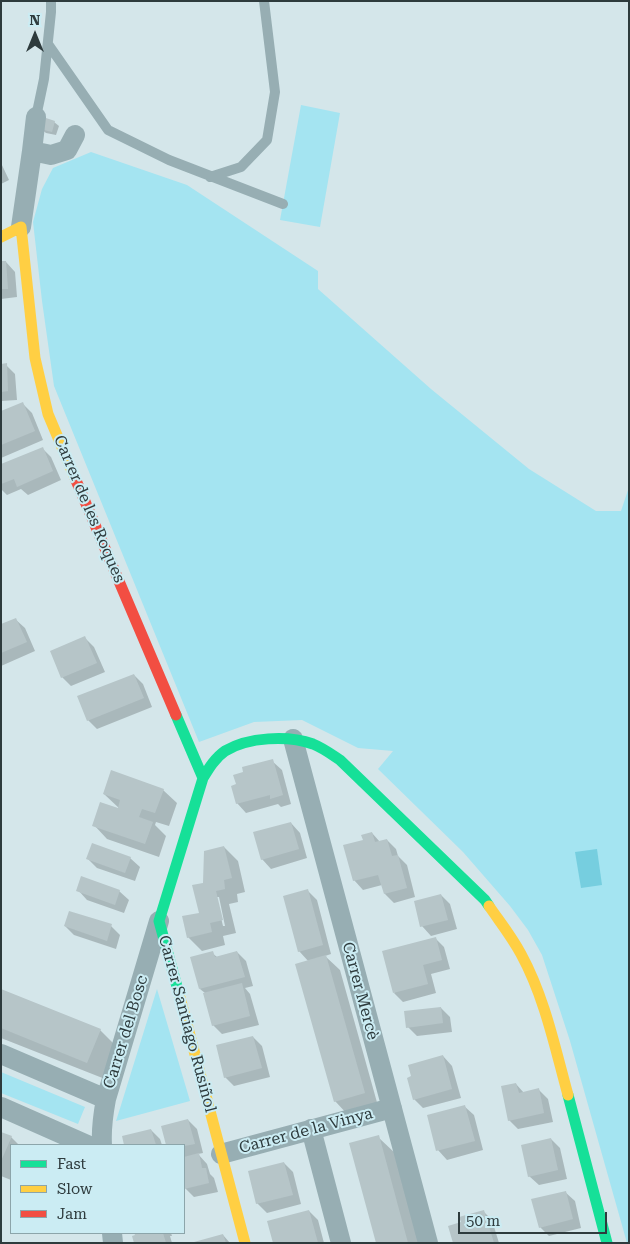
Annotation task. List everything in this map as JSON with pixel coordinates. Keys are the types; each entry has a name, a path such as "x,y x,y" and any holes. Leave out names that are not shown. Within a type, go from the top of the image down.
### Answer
{"street":[{"name":"Carrer de les Roques","path":"36,117 21,228 35,358 48,414 203,778"},
{"path":"32,151 51,155 67,150 75,135"},
{"path":"1,237 21,228"},
{"name":"Carrer Santiago Rusiñol","path":"245,1243 159,921 203,778 216,759 228,749 241,744 275,739 293,739 311,743 340,760 485,900 521,953 534,980 546,1014 607,1243"},
{"name":"Carrer Mercè","path":"293,739 428,1243"},
{"name":"Carrer del Bosc","path":"102,1144 102,1116 106,1099 159,921"},
{"path":"1,1054 106,1099"},
{"path":"1,1108 85,1144"},
{"name":"Carrer de la Vinya","path":"221,1154 392,1108"},
{"path":"311,1129 341,1243"}],"lane":[{"path":"36,117 44,79 51,1"},
{"path":"210,176 241,167 267,140 275,92 264,1"},
{"path":"48,44 108,130 168,160 283,204"}],"shaded area":[{"path":"301,105 340,113 320,227 280,220"},
{"path":"91,152 187,185 318,271 318,289 431,389 529,469 596,511 621,511 629,487 629,1243 627,1243 570,1041 542,955 528,930 510,906 463,852 378,769 393,751 358,748 302,720 254,722 199,742 54,386 33,222 42,189 53,168"},
{"path":"597,849 602,885 581,888 575,852"},
{"path":"157,989 190,1101 116,1121 117,1118"},
{"path":"1,1072 85,1107 78,1124 1,1093"}],"building":[{"path":"43,117 55,121 52,132 40,129"},
{"path":"1,261 6,261 8,289 1,289"},
{"path":"7,363 8,391 1,392 1,364"},
{"path":"23,402 35,431 1,445 1,411"},
{"path":"43,447 53,471 17,487 14,479 1,484 1,464"},
{"path":"16,618 27,642 1,653 1,624"},
{"path":"85,636 97,663 61,678 50,651"},
{"path":"134,674 144,698 87,721 77,696"},
{"path":"273,759 283,795 270,799 270,795 236,804 231,786 236,784 233,775 243,772 242,767"},
{"path":"111,770 164,789 155,813 142,809 139,817 153,822 145,844 92,826 100,802 118,808 120,800 103,794"},
{"path":"291,822 299,849 261,860 253,832"},
{"path":"372,832 375,842 387,839 392,856 398,855 407,888 384,894 378,875 353,881 343,845 363,840 361,835"},
{"path":"92,843 131,857 125,873 86,859"},
{"path":"224,846 232,878 224,880 225,889 216,891 223,920 210,923 212,932 187,938 182,916 199,913 192,885 203,883 204,851"},
{"path":"81,876 120,890 115,905 76,891"},
{"path":"308,889 323,945 298,952 283,896"},
{"path":"441,894 448,920 420,927 414,901"},
{"path":"69,911 112,924 107,941 64,926"},
{"path":"436,937 442,960 423,965 428,984 393,993 382,951"},
{"path":"213,951 215,957 237,951 245,977 199,989 190,957"},
{"path":"326,955 365,1093 334,1102 295,964"},
{"path":"242,983 250,1016 212,1026 203,993"},
{"path":"1,989 101,1029 87,1063 1,1028"},
{"path":"441,1007 443,1023 406,1028 404,1011"},
{"path":"253,1036 262,1068 224,1078 216,1045"},
{"path":"443,1055 452,1089 413,1100 407,1078 411,1076 408,1065"},
{"path":"516,1083 519,1093 539,1088 544,1113 508,1121 501,1086"},
{"path":"465,1105 475,1141 436,1151 427,1115"},
{"path":"188,1119 195,1144 185,1146 185,1144 166,1144 161,1126"},
{"path":"151,1129 156,1144 124,1144 122,1136"},
{"path":"1,1132 12,1136 1,1161"},
{"path":"379,1135 408,1243 376,1243 349,1143"},
{"path":"551,1138 558,1170 528,1177 521,1145"},
{"path":"199,1153 202,1168 206,1168 209,1183 185,1189 185,1157"},
{"path":"284,1162 293,1195 256,1204 248,1171"},
{"path":"566,1191 573,1219 539,1228 531,1199"},
{"path":"309,1210 318,1243 273,1243 267,1221"},
{"path":"484,1210 494,1243 453,1243 448,1226 461,1222 459,1217"},
{"path":"163,1234 166,1243 134,1243 132,1236"},
{"path":"223,1234 226,1243 194,1243 194,1242"}],"traffic: fast":[{"path":"176,715 203,778"},
{"path":"179,994 159,921 203,778 212,763 221,754 234,746 256,740 292,739 313,744 330,753 340,760 489,906"},
{"path":"568,1095 607,1243"}],"traffic: slow":[{"path":"1,237 21,227 35,358 48,414 75,478"},
{"path":"489,906 510,936 537,988 549,1023 568,1095"},
{"path":"179,994 245,1243"}],"traffic: jam":[{"path":"75,478 176,715"}]}
